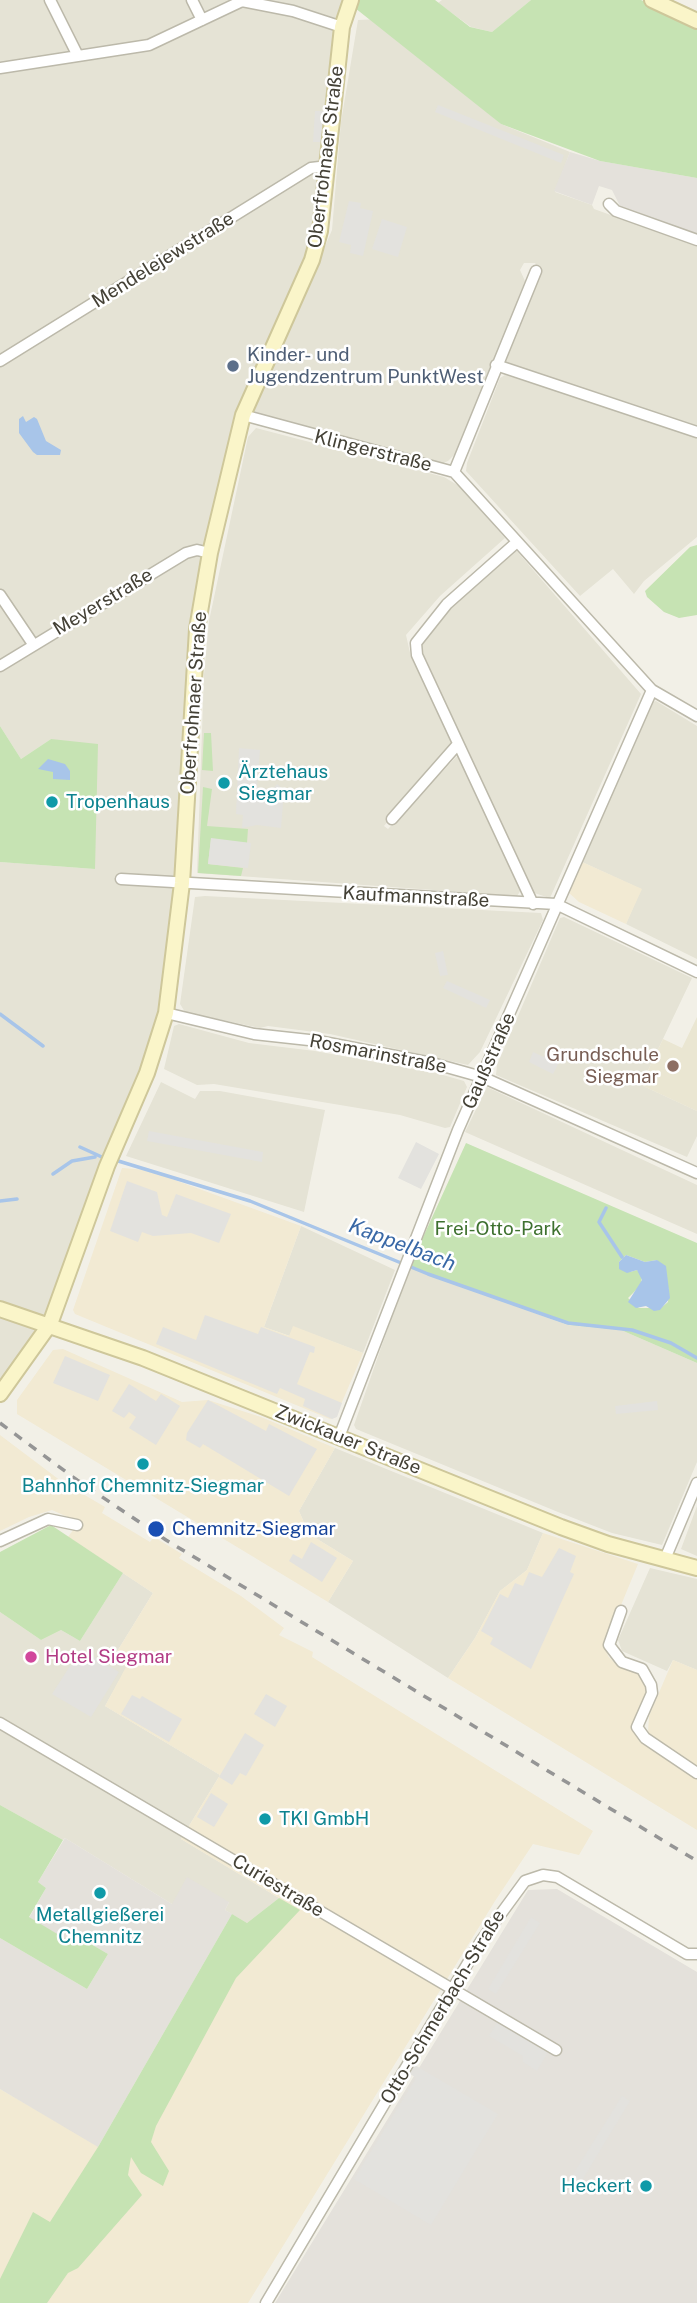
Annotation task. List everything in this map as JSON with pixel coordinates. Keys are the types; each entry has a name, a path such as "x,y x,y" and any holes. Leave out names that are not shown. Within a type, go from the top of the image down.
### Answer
{"main road":[{"name":"Oberfrohnaer Straße","path":"0,1394 50,1324 109,1161 147,1073 166,1013 182,883 197,629 210,553 243,415 312,260 320,231 342,26 351,0"},
{"path":"652,0 697,21"},
{"name":"Zwickauer Straße","path":"0,1309 50,1324 561,1527 697,1568"}],"street":[{"path":"50,0 78,56"},
{"path":"192,0 202,20"},
{"path":"0,68 149,45 242,1 256,2 342,26"},
{"name":"Mendelejewstraße","path":"0,361 311,168 327,166"},
{"path":"609,204 616,211 697,240"},
{"path":"454,472 536,271"},
{"path":"496,365 697,432"},
{"name":"Klingerstraße","path":"243,415 454,472 652,690 697,716"},
{"path":"517,542 447,604 418,638 417,655 533,905"},
{"name":"Meyerstraße","path":"0,666 186,553 197,550 210,553"},
{"path":"0,595 33,644"},
{"name":"Gaußstraße","path":"339,1437 458,1130 652,690"},
{"path":"392,820 458,744"},
{"name":"Kaufmannstraße","path":"121,879 533,905 556,904 697,972"},
{"name":"Rosmarinstraße","path":"166,1013 254,1034 318,1041 482,1076 697,1173"},
{"path":"665,1559 697,1482"},
{"path":"0,1541 48,1519 77,1525"},
{"path":"621,1611 609,1645 622,1662 642,1669 651,1685 652,1693 638,1721 640,1733 697,1773"},
{"name":"Curiestraße","path":"0,1723 556,2050"},
{"name":"Otto-Schmerbach-Straße","path":"266,2303 453,1987 515,1890 525,1881 543,1875 567,1882 687,1954 697,1954"}],"shaded area":[{"path":"0,0 351,0 320,231 243,415 210,553 166,1013 50,1324 0,1394 0,862 95,869 51,739 21,759 0,726"},
{"path":"442,0 531,0 492,32 471,27 438,3"},
{"path":"380,19 501,124 570,152 555,192 697,246 697,428 506,364 503,359 541,271 535,263 524,263 520,270 525,281 458,451 448,461 441,464 253,414 332,230 341,122 358,20"},
{"path":"438,105 564,155 561,163 435,112"},
{"path":"315,111 325,111 323,142 313,142"},
{"path":"570,152 600,161 697,178 697,235 622,210 612,190 599,186 592,205 554,191"},
{"path":"349,201 361,203 360,208 373,211 363,256 350,253 351,245 339,242"},
{"path":"382,219 407,227 398,257 372,249"},
{"path":"505,375 697,436 697,537 644,581 634,594 613,569 580,596 466,471 500,378"},
{"path":"256,428 444,477 459,486 505,538 440,596 406,635 411,657 454,746 384,826 388,829 459,754 521,890 517,896 197,873 204,675 209,621 248,437"},
{"path":"515,549 641,694 550,898 531,892 419,644 422,636 459,598"},
{"path":"656,701 697,726 697,959 626,924 641,889 582,862 652,702"},
{"path":"239,748 260,750 257,787 272,790 277,784 285,791 287,797 283,803 281,828 257,825 242,828 243,815 236,814"},
{"path":"211,838 251,843 248,868 208,864"},
{"path":"582,862 642,889 626,924 579,902 568,892"},
{"path":"195,897 541,913 543,920 480,1052 468,1065 330,1034 268,1026 260,1028 185,1012 180,1004"},
{"path":"564,917 692,978 641,1085 697,1111 697,1136 687,1157 496,1075 497,1065 560,918"},
{"path":"443,951 448,975 440,976 435,953"},
{"path":"447,981 490,1000 486,1008 443,988"},
{"name":"Grundschule Siegmar","path":"697,1017 697,1111 641,1085 663,1039 682,1048"},
{"path":"179,1024 249,1043 315,1051 436,1073 464,1081 467,1087 450,1127 445,1128 400,1115 214,1084 197,1085 164,1069 174,1026"},
{"path":"547,1051 561,1058 553,1074 529,1062 533,1052 544,1057"},
{"path":"161,1082 195,1099 200,1091 220,1091 325,1110 304,1212 126,1156"},
{"path":"487,1087 697,1185 697,1234 465,1132"},
{"path":"149,1131 263,1152 262,1162 147,1141"},
{"path":"416,1142 439,1154 421,1189 398,1178"},
{"path":"122,1168 147,1170 301,1226 264,1327 289,1336 293,1326 363,1353 336,1416 330,1419 75,1314 73,1310"},
{"path":"127,1181 157,1192 162,1215 167,1217 176,1194 231,1214 219,1243 191,1233 153,1236 142,1232 138,1242 110,1231"},
{"path":"301,1226 395,1270 363,1353 294,1327 290,1336 264,1327"},
{"path":"409,1268 568,1325 621,1330 697,1363 697,1462 662,1545 612,1533 356,1429 354,1425"},
{"path":"205,1315 258,1334 261,1327 315,1347 314,1353 310,1352 297,1384 342,1403 337,1417 332,1419 303,1406 305,1399 280,1388 277,1394 156,1344 163,1327 196,1340"},
{"path":"63,1349 182,1402 208,1400 261,1417 335,1448 299,1511 309,1534 353,1561 328,1602 17,1414 17,1400 53,1350"},
{"path":"65,1356 110,1375 98,1401 53,1383"},
{"path":"129,1384 156,1401 161,1394 180,1406 156,1445 129,1428 136,1417 129,1412 124,1418 112,1411"},
{"path":"208,1400 266,1431 269,1424 317,1449 289,1496 203,1444 200,1448 186,1440 187,1433"},
{"path":"657,1401 658,1410 616,1414 615,1406"},
{"path":"0,1435 61,1481 105,1507 102,1513 150,1542 154,1537 182,1554 179,1558 241,1596 284,1628 279,1635 313,1652 312,1657 593,1831 579,1855 533,1844 495,1901 248,2303 0,2303 0,2089 116,2156 279,1898 181,1839 220,1775 105,1706 126,1667 113,1658 153,1593 68,1537 79,1522 52,1510 29,1517 0,1531"},
{"path":"335,1448 543,1533 527,1570 500,1591 475,1638 448,1678 328,1602 353,1561 309,1534 299,1511"},
{"path":"697,1506 697,1556 681,1549"},
{"path":"543,1533 638,1564 605,1644 608,1656 617,1665 644,1676 650,1685 633,1725 640,1739 697,1777 697,1830 448,1678 475,1638 500,1591 527,1570"},
{"path":"311,1542 337,1558 322,1582 289,1561 293,1554 302,1559"},
{"path":"559,1548 576,1556 570,1572 574,1574 531,1669 490,1644 493,1638 481,1631 500,1594 508,1598 515,1583 523,1586 529,1572 542,1577"},
{"path":"650,1568 697,1579 697,1670 673,1660 667,1671 622,1651 618,1640"},
{"path":"123,1573 153,1593 113,1658 127,1667 105,1706 220,1775 181,1839 279,1898 247,1923 225,1910 229,1902 172,1904 65,1838 63,1840 0,1805 0,1612 41,1640 61,1630 80,1641"},
{"path":"81,1649 119,1672 91,1717 52,1694"},
{"path":"673,1660 697,1670 697,1768 648,1733 649,1716"},
{"path":"266,1694 287,1706 275,1727 254,1714"},
{"path":"132,1695 140,1699 142,1696 182,1719 169,1742 121,1714"},
{"path":"245,1733 264,1745 246,1776 240,1773 232,1785 219,1777"},
{"path":"211,1793 228,1804 214,1827 197,1817"},
{"path":"65,1838 172,1904 187,1877 229,1902 225,1910 232,1914 98,2147 0,2089 0,1938 87,1989 108,1954 79,1937 75,1945 29,1918 46,1888 38,1882"},
{"path":"557,1889 697,1972 697,2303 275,2303 528,1890"},
{"path":"531,1917 540,1923 496,1994 488,1989"},
{"path":"498,2021 548,2052 537,2071 523,2062 523,2056 489,2036"},
{"path":"413,2064 498,2114 431,2225 354,2179 416,2078 409,2073"},
{"path":"622,2096 630,2101 572,2197 562,2192"}],"green space":[{"path":"359,0 435,0 470,27 492,32 531,0 641,0 697,27 697,178 600,161 501,124 355,8"},
{"path":"697,545 697,615 679,618 664,612 647,597 645,591 690,547"},
{"path":"0,726 21,759 51,739 98,744 95,869 0,862"},
{"path":"204,733 211,733 213,771 202,770"},
{"path":"203,787 212,789 207,826 248,829 247,843 211,839 208,864 243,868 241,876 198,873"},
{"name":"Frei-Otto-Park","path":"466,1143 697,1243 697,1363 621,1330 569,1325 409,1268","holes":["626,1255 645,1262 657,1260 669,1290 668,1302 661,1308 639,1308 628,1298 641,1285 642,1275 637,1270 630,1272 619,1262"]},
{"path":"51,1525 123,1573 80,1641 61,1630 41,1640 0,1612 0,1552"},
{"path":"0,1805 63,1840 38,1882 46,1888 29,1917 74,1944 79,1937 108,1954 87,1989 0,1938"},
{"path":"279,1898 300,1910 236,1978 156,2126 151,2142 169,2171 163,2186 141,2173 131,2157 128,2175 142,2195 78,2268 68,2273 47,2303 0,2303 0,2279 33,2212 50,2222 98,2147 232,1914 247,1923"}],"water":[{"path":"23,416 26,422 34,417 37,419 46,441 61,450 60,455 37,455 33,452 19,433 19,419"},
{"path":"48,759 65,764 70,771 70,780 53,779 53,772 38,769"},
{"path":"626,1255 645,1262 657,1260 666,1266 670,1298 660,1310 654,1311 646,1306 636,1308 628,1302 642,1280 637,1270 627,1273 619,1269 619,1262"}],"waterway":[{"path":"0,1014 43,1046"},
{"path":"80,1147 104,1158"},
{"path":"53,1174 72,1161 95,1157"},
{"name":"Kappelbach","path":"115,1160 250,1201 428,1274 568,1323 632,1330 671,1343 697,1358"},
{"path":"0,1201 17,1199"},
{"path":"606,1208 599,1222 622,1257"}],"railway":[{"path":"0,1423 77,1480 166,1540 697,1861"}],"place":[{"name":"Kinder- und Jugendzentrum PunktWest","path":"233,366"},
{"name":"Ärztehaus Siegmar","path":"224,783"},
{"name":"Tropenhaus","path":"52,802"},
{"name":"Grundschule Siegmar","path":"673,1066"},
{"name":"Bahnhof Chemnitz-Siegmar","path":"143,1464"},
{"name":"Chemnitz-Siegmar","path":"156,1529"},
{"name":"Hotel Siegmar","path":"31,1657"},
{"name":"TKI GmbH","path":"265,1819"},
{"name":"Metallgießerei Chemnitz","path":"100,1893"},
{"name":"Heckert","path":"646,2186"}]}
